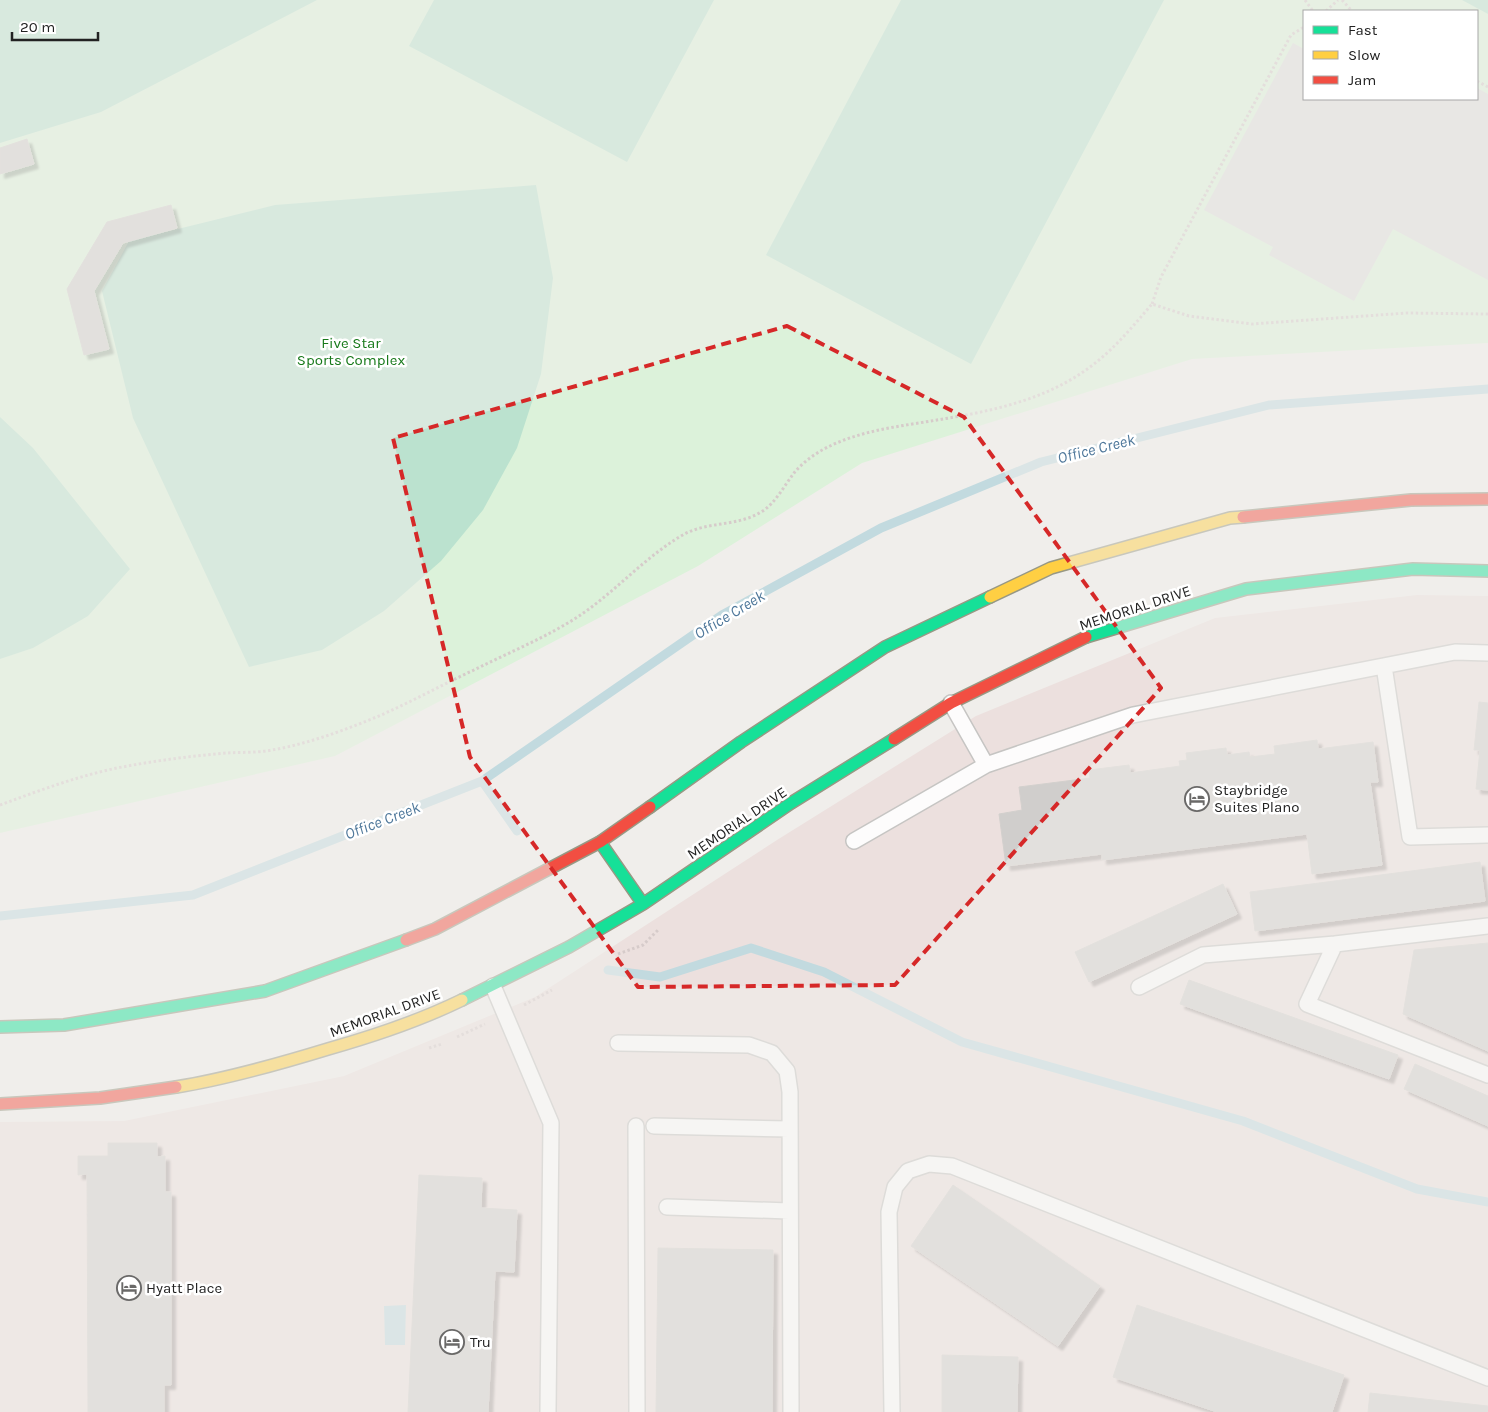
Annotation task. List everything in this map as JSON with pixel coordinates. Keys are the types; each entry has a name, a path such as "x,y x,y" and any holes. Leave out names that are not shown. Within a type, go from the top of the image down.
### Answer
{"street":[{"path":"0,1027 64,1025 265,992 435,929 600,842 741,742 885,646 1050,568 1230,518 1411,500 1488,499"},
{"name":"MEMORIAL DRIVE","path":"0,1104 100,1098 194,1084 266,1067 359,1040 432,1015 569,947 643,904 791,804 951,703 1090,635 1246,589 1413,569 1488,571"},
{"path":"600,842 643,904"}],"lane":[{"path":"854,842 986,765 1133,715 1455,652 1488,653"},
{"path":"1384,666 1410,837 1488,835"},
{"path":"951,703 986,765"},
{"path":"1138,987 1203,955 1335,944 1488,926"},
{"path":"1335,944 1307,1004 1488,1075"},
{"path":"493,986 551,1123 548,1412"},
{"path":"618,1044 749,1045 772,1053 787,1071 790,1092 791,1412"},
{"path":"636,1126 637,1412"},
{"path":"654,1126 789,1129"},
{"path":"892,1412 889,1212 895,1187 908,1171 929,1164 952,1166 1488,1378"},
{"path":"667,1207 790,1211"}],"path":[{"path":"1327,10 1338,0"},
{"path":"1342,0 1351,10"},
{"path":"0,805 116,768 224,753 270,751 309,741 359,724 525,646 579,616 665,546 685,533 703,527 754,516 766,510 797,470 810,458 830,446 858,436 897,426 1006,407 1040,395 1068,382 1093,365 1125,335 1152,304 1161,277 1291,35 1303,28"},
{"path":"1152,304 1188,316 1252,324 1407,313 1488,314"}],"highlighted area":[{"path":"787,326 964,417 1161,688 895,985 638,987 470,757 393,438"}],"shaded area":[{"path":"1293,43 1303,48 1303,100 1478,100 1478,89 1488,94 1488,280 1393,229 1354,301 1269,255 1273,247 1204,210"},
{"path":"1417,595 1488,596 1488,1412 0,1412 0,1122 124,1121 344,1076 535,997 777,840 976,716 1215,618"}],"green space":[{"name":"Five Star Sports Complex","path":"0,0 1488,0 1488,343 1192,359 862,463 698,566 335,756 0,833"},
{"path":"0,0 317,0 101,112 0,143"},
{"path":"434,0 714,0 627,162 409,46"},
{"path":"901,0 1164,0 971,364 766,255"},
{"path":"1462,0 1488,0 1488,14"},
{"path":"536,185 553,278 541,374 517,448 483,510 441,561 384,611 322,650 249,667 133,418 102,291 129,241 275,205"},
{"path":"0,417 33,448 130,569 88,616 33,648 0,659"}],"water":[{"path":"406,1305 405,1345 385,1345 384,1306"}],"building":[{"path":"27,139 34,164 0,174 0,148"},
{"path":"171,205 177,228 123,243 94,291 109,349 84,355 67,289 107,222"},
{"path":"1479,702 1488,703 1488,790 1476,789 1480,750 1474,750"},
{"name":"Staybridge Suites Plano","path":"1317,740 1318,749 1373,742 1378,782 1370,782 1382,865 1312,874 1307,834 1102,860 1102,854 1006,866 999,814 1022,810 1019,787 1090,778 1089,770 1129,765 1130,773 1180,766 1179,761 1187,760 1186,753 1226,748 1227,755 1249,752 1250,757 1275,754 1274,746"},
{"path":"1480,862 1485,901 1255,931 1250,892"},
{"path":"1223,884 1237,914 1089,982 1075,952"},
{"path":"1488,943 1488,1051 1403,1014 1414,950"},
{"path":"1189,980 1398,1055 1389,1079 1180,1004"},
{"path":"1415,1064 1488,1096 1488,1126 1404,1089"},
{"name":"Hyatt Place","path":"108,1143 157,1143 157,1157 165,1156 165,1192 171,1192 171,1385 164,1385 164,1412 88,1412 87,1174 78,1175 78,1156 108,1156"},
{"name":"Tru","path":"419,1175 482,1178 481,1208 517,1210 514,1272 495,1271 488,1412 408,1412"},
{"path":"953,1185 1100,1286 1058,1346 911,1246"},
{"path":"658,1248 773,1250 772,1412 656,1412"},
{"path":"1137,1305 1344,1375 1332,1412 1217,1412 1113,1377"},
{"path":"942,1355 1018,1357 1017,1412 942,1412"},
{"path":"1370,1393 1488,1406 1488,1412 1368,1412"}],"waterway":[{"name":"Office Creek","path":"0,916 193,895 482,781 722,615 881,528 1041,462 1269,405 1488,389"},
{"path":"482,781 517,831"},
{"path":"608,970 660,977 751,948 824,972 962,1042 1243,1121 1417,1189 1488,1202"}],"traffic: fast":[{"path":"1086,637 1246,589 1413,569 1488,571"},
{"path":"650,807 741,742 885,647 990,597"},
{"path":"462,1000 569,947 643,904 791,803 894,739"},
{"path":"600,842 643,904"},
{"path":"0,1027 64,1025 265,991 406,940"}],"traffic: slow":[{"path":"990,597 1051,568 1230,518 1243,517"},
{"path":"176,1087 253,1071 345,1044 413,1021 462,1000"}],"traffic: jam":[{"path":"1243,517 1411,500 1488,499"},
{"path":"894,739 951,703 1086,637"},
{"path":"406,940 435,929 600,842 650,807"},
{"path":"0,1104 100,1098 176,1087"}],"place":[{"name":"Staybridge Suites Plano","path":"1197,799"},
{"name":"Hyatt Place","path":"129,1288"},
{"name":"Tru","path":"452,1342"}]}
